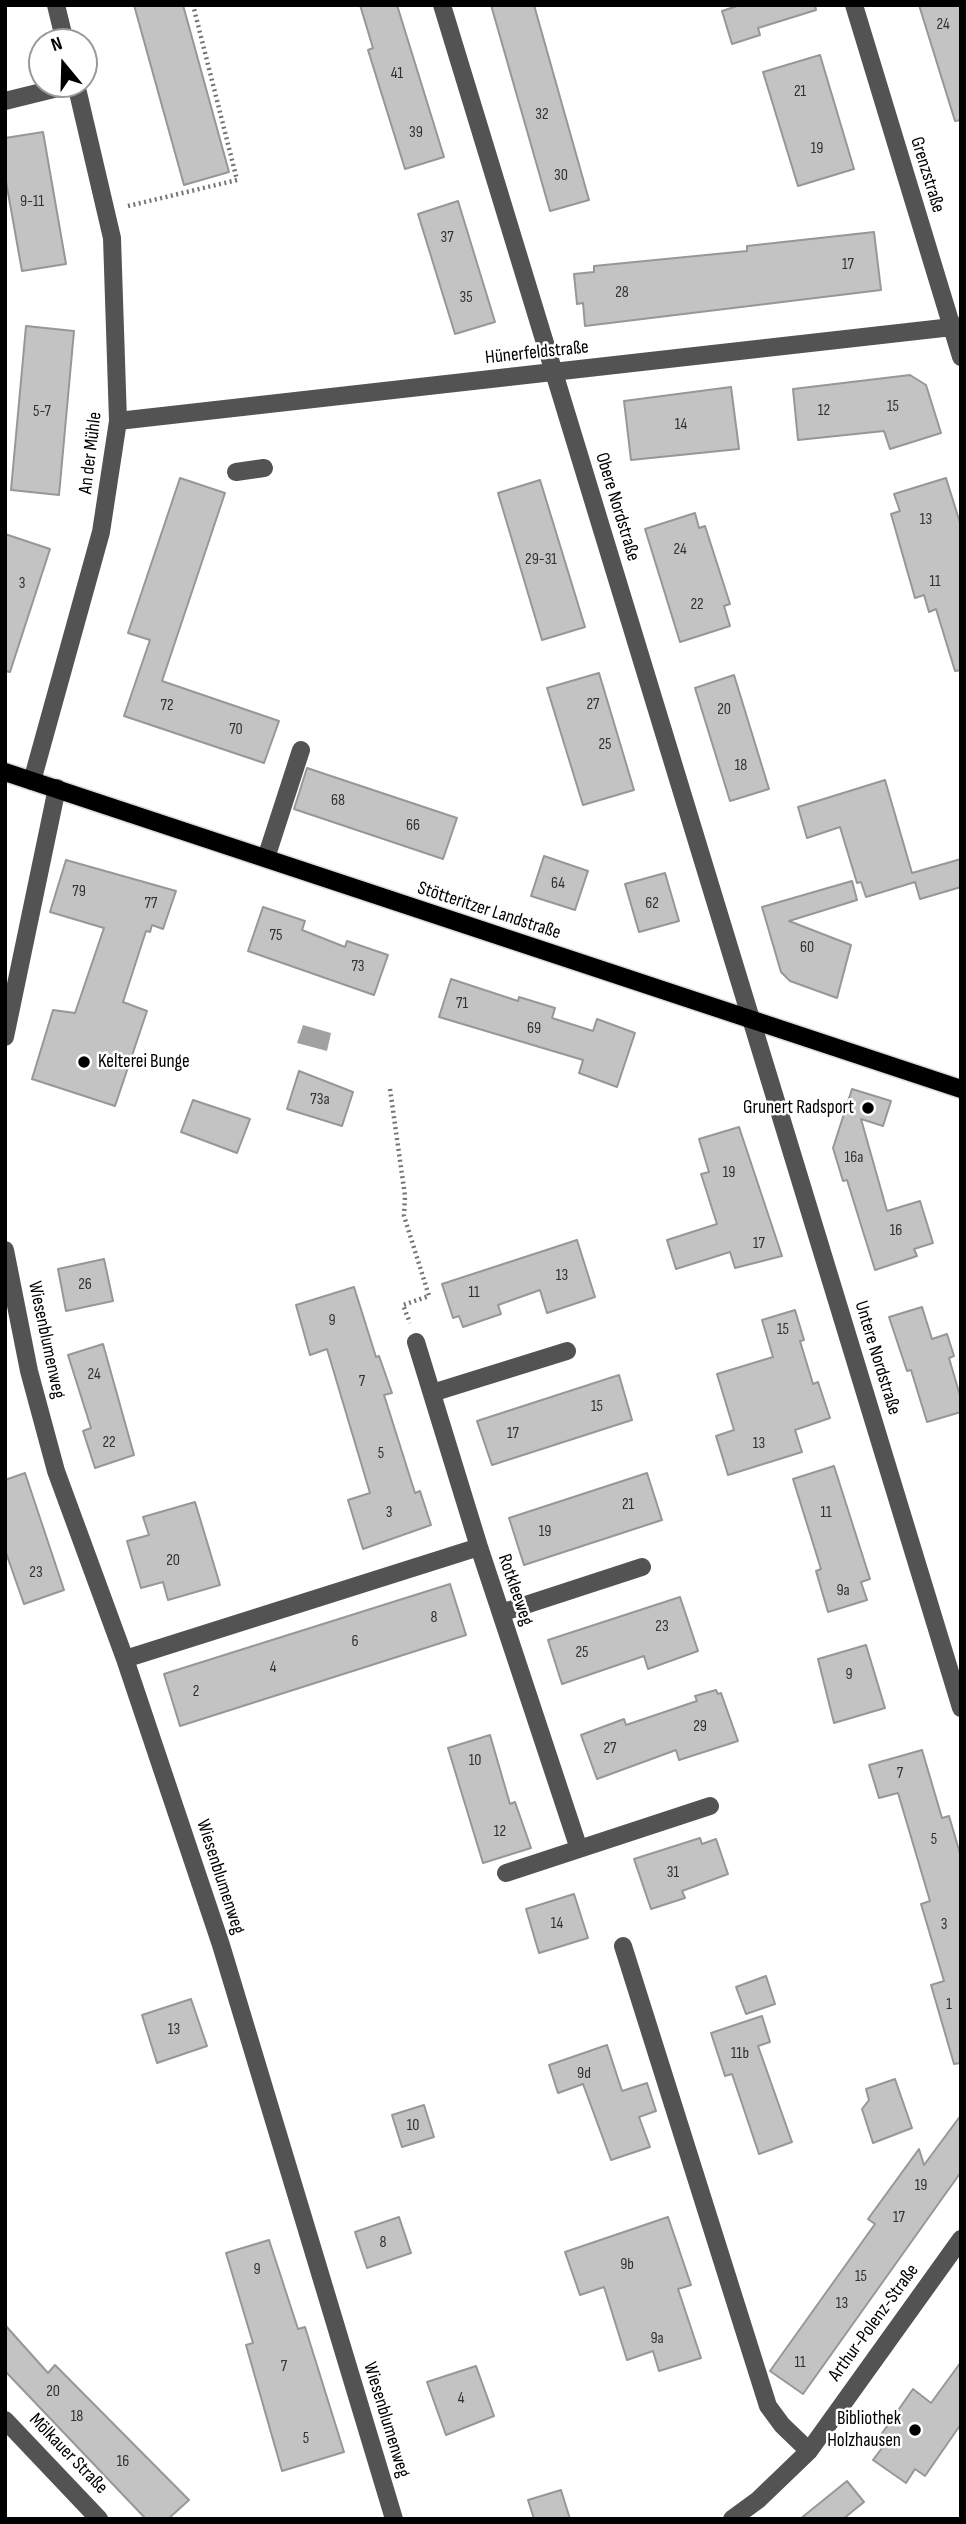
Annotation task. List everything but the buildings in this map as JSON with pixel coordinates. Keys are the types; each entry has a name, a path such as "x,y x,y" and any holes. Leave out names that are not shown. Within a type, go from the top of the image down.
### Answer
{"main road":[{"name":"Stötteritzer Landstraße","path":"5,772 961,1089"}],"street":[{"path":"55,5 61,28"},
{"name":"Obere Nordstraße","path":"442,5 754,1021"},
{"name":"Grenzstraße","path":"854,5 956,327 961,357"},
{"path":"5,101 28,95"},
{"name":"An der Mühle","path":"32,781 101,531 118,421 112,238 78,98"},
{"name":"Hünerfeldstraße","path":"118,421 956,327"},
{"path":"236,472 264,468"},
{"path":"266,858 301,750"},
{"path":"5,1037 57,788"},
{"name":"Untere Nordstraße","path":"754,1021 961,1708"},
{"name":"Wiesenblumenweg","path":"5,1250 29,1371 56,1471 125,1659 221,1945 394,2519"},
{"name":"Rotkleeweg","path":"416,1342 479,1548 579,1849"},
{"path":"432,1393 567,1351"},
{"path":"125,1659 479,1548"},
{"path":"501,1613 642,1567"},
{"path":"506,1873 710,1807"},
{"path":"623,1946 768,2406 782,2425 809,2451"},
{"name":"Arthur-Polenz-Straße","path":"732,2519 758,2500 809,2451 961,2239"},
{"name":"Mölkauer Straße","path":"5,2420 99,2519"}],"path":[{"path":"106,211 237,180 192,5"},
{"path":"390,1089 405,1196 404,1216 429,1296 403,1304 416,1342"}],"shaded area":[{"path":"303,1025 331,1033 327,1051 297,1043"}],"place":[{"name":"Kelterei Bunge","path":"84,1062"},
{"name":"Grunert Radsport","path":"868,1108"},
{"name":"Bibliothek Holzhausen","path":"915,2430"}]}
